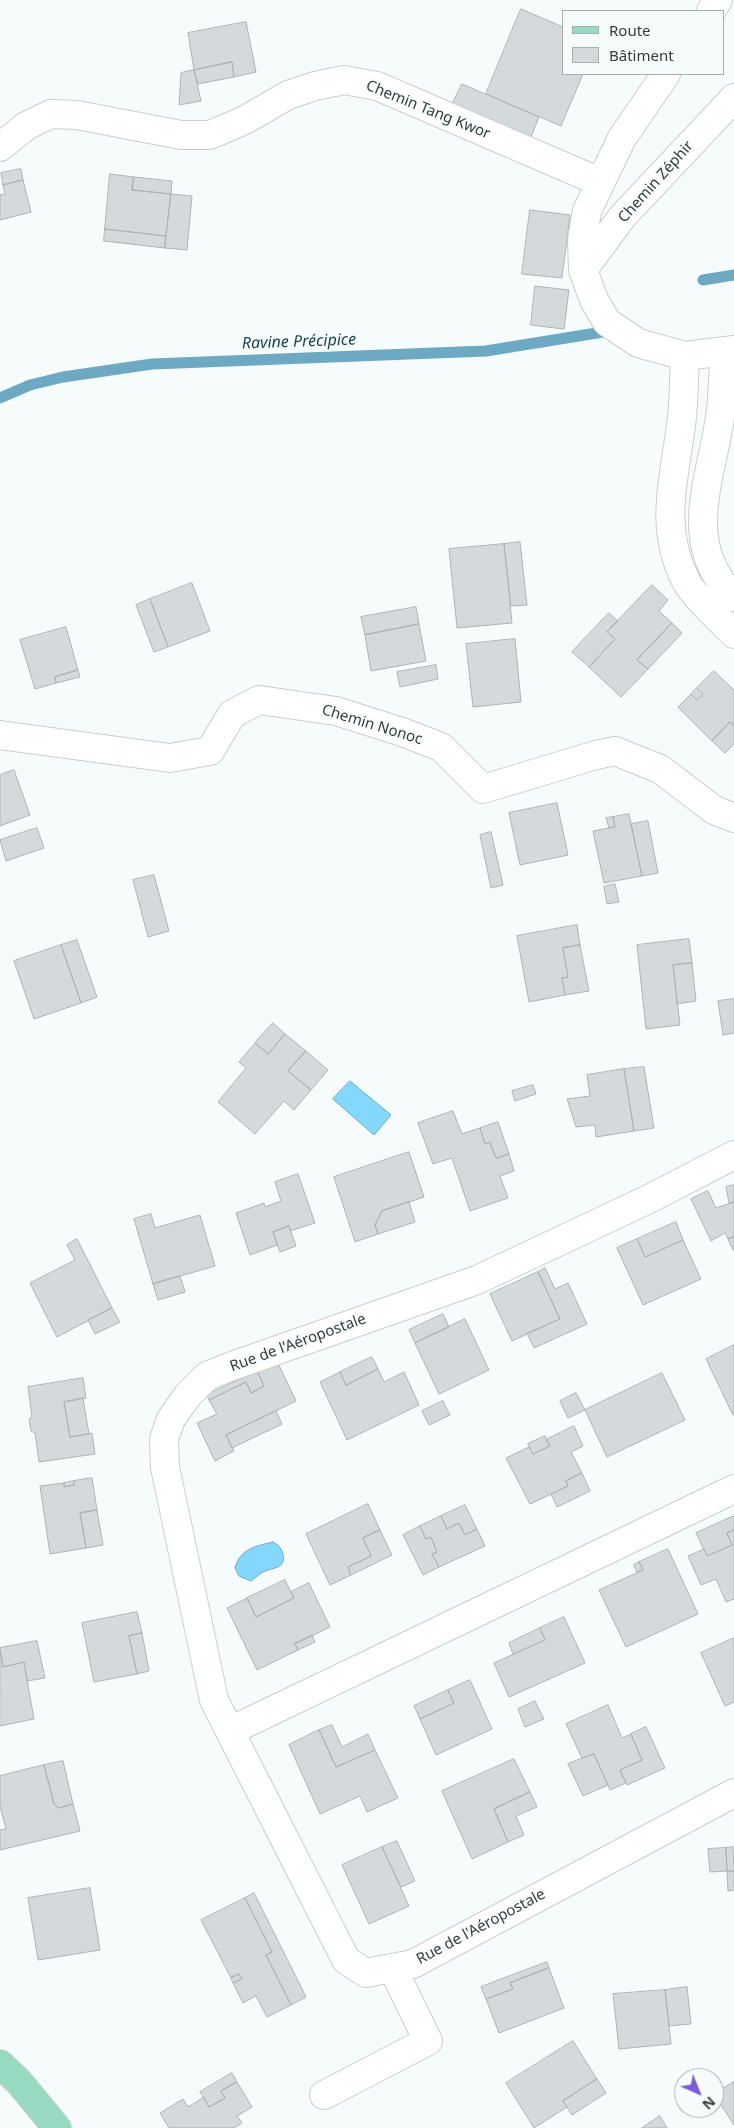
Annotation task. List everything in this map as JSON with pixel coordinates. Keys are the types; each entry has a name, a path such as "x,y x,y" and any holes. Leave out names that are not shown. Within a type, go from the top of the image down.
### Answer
{"main road":[{"path":"0,2064 19,2082 57,2128"}],"street":[{"path":"665,75 622,138 587,211 582,240 583,270 594,300 607,322 638,343 685,356 729,351 720,417 702,512 707,558 723,586 734,597"},
{"name":"Chemin Tang Kwor","path":"0,147 26,126 51,114 76,115 181,135 210,134 245,120 288,95 344,80 377,86 600,182"},
{"name":"Chemin Zéphir","path":"583,270 622,218 734,98"},
{"path":"685,356 682,418 671,483 670,522 676,554 686,582 734,634"},
{"name":"Chemin Nonoc","path":"0,735 170,758 210,752 232,714 259,700 336,711 441,747 483,789 615,751 660,769 714,810 734,818"},
{"name":"Rue de l'Aéropostale","path":"734,1155 649,1199 477,1280 207,1376 188,1395 171,1420 164,1439 165,1467 214,1700 346,1960 366,1973 413,1964 734,1793"},
{"path":"230,1731 734,1489"},
{"path":"324,2095 428,2041 393,1969"}],"water":[{"path":"350,1081 391,1115 374,1135 333,1099"},
{"path":"273,1542 279,1546 283,1553 283,1563 281,1565 263,1572 251,1581 239,1576 235,1568 245,1552"}],"building":[{"path":"521,9 562,27 562,75 583,75 561,126 486,94"},
{"path":"246,22 256,72 234,77 232,62 194,70 188,33"},
{"path":"232,62 234,77 198,84 194,70"},
{"path":"194,70 201,101 179,105 181,73"},
{"path":"462,84 539,117 529,142 450,109"},
{"path":"21,169 23,180 3,185 1,173"},
{"path":"110,174 134,177 132,190 171,194 166,236 105,229"},
{"path":"134,177 172,181 171,194 132,190"},
{"path":"23,180 31,212 0,220 0,195 5,194 3,185"},
{"path":"171,194 192,196 187,250 165,248"},
{"path":"530,210 570,215 562,278 522,274"},
{"path":"105,229 166,236 165,248 104,241"},
{"path":"535,286 569,290 564,329 531,325"},
{"path":"520,542 527,605 511,606 504,544"},
{"path":"504,544 512,623 457,628 449,549"},
{"path":"192,583 210,631 168,647 150,599"},
{"path":"652,585 668,600 659,611 672,623 637,660 648,669 621,697 589,667 615,639 607,632"},
{"path":"150,599 168,647 154,652 136,605"},
{"path":"416,607 419,624 365,635 361,617"},
{"path":"609,613 618,621 607,632 615,639 589,667 572,652"},
{"path":"672,623 682,633 648,669 637,660"},
{"path":"419,624 426,661 371,671 365,635"},
{"path":"66,627 78,670 55,677 56,683 35,689 20,640"},
{"path":"515,639 521,702 473,707 466,644"},
{"path":"436,665 438,679 400,687 397,672"},
{"path":"78,670 80,677 56,683 55,677"},
{"path":"714,671 734,690 734,725 730,722 712,741 678,707 691,694 697,700 703,694 697,688"},
{"path":"697,688 703,694 697,700 691,694"},
{"path":"730,722 734,725 734,744 725,753 712,741"},
{"path":"14,770 30,815 0,826 0,775"},
{"path":"557,803 568,855 520,865 509,813"},
{"path":"629,814 642,876 604,883 593,831 615,827 613,817"},
{"path":"613,817 615,827 609,828 606,818"},
{"path":"648,821 658,873 642,876 631,824"},
{"path":"37,828 44,848 6,861 0,840"},
{"path":"491,832 503,885 491,888 480,835"},
{"path":"154,875 169,931 148,937 133,880"},
{"path":"615,884 619,902 607,904 604,887"},
{"path":"577,925 580,945 563,948 568,977 562,978 565,995 529,1002 517,936"},
{"path":"689,939 692,963 673,965 680,1025 646,1029 637,945"},
{"path":"77,940 97,997 81,1003 61,945"},
{"path":"61,945 81,1003 34,1019 14,961"},
{"path":"580,945 589,991 565,995 562,978 568,977 563,948"},
{"path":"692,963 696,1001 677,1004 673,965"},
{"path":"734,999 734,1033 723,1035 718,1001"},
{"path":"273,1023 285,1034 268,1054 255,1043"},
{"path":"285,1034 306,1051 288,1071 311,1090 294,1110 284,1101 255,1134 218,1102 246,1068 239,1062 255,1043 268,1054"},
{"path":"306,1051 328,1070 311,1090 288,1071"},
{"path":"644,1067 654,1128 634,1131 624,1069"},
{"path":"624,1069 634,1131 596,1137 595,1125 576,1127 567,1099 590,1096 587,1075"},
{"path":"533,1085 536,1094 515,1101 512,1091"},
{"path":"453,1111 462,1134 480,1128 485,1144 490,1142 496,1158 509,1154 514,1171 500,1176 508,1198 470,1211 452,1158 433,1164 418,1123"},
{"path":"498,1122 509,1154 496,1158 490,1142 485,1144 480,1128"},
{"path":"409,1152 424,1197 382,1211 375,1225 378,1234 355,1242 334,1177"},
{"path":"298,1174 315,1223 290,1231 289,1226 273,1232 277,1245 250,1255 236,1213 264,1203 265,1207 281,1201 275,1182"},
{"path":"734,1185 734,1202 729,1203 726,1187"},
{"path":"708,1191 716,1208 734,1202 734,1237 728,1239 725,1233 711,1241 691,1199"},
{"path":"409,1202 415,1222 378,1234 375,1225 382,1211"},
{"path":"151,1214 155,1228 200,1215 215,1266 153,1284 134,1219"},
{"path":"676,1222 683,1240 645,1257 637,1239"},
{"path":"289,1226 296,1246 280,1252 273,1232"},
{"path":"734,1237 734,1250 733,1250 728,1239"},
{"path":"77,1239 112,1308 57,1337 30,1283 75,1260 67,1245"},
{"path":"637,1239 645,1257 683,1240 701,1279 643,1305 617,1248"},
{"path":"545,1268 555,1289 568,1283 587,1324 534,1348 527,1333 560,1319 538,1272"},
{"path":"538,1272 560,1319 512,1341 490,1294"},
{"path":"180,1276 185,1292 158,1300 153,1284"},
{"path":"112,1308 120,1322 95,1334 88,1320"},
{"path":"443,1314 449,1327 415,1343 409,1330"},
{"path":"465,1319 489,1370 439,1394 415,1343"},
{"path":"734,1345 734,1415 733,1415 706,1359"},
{"path":"372,1357 378,1369 346,1385 340,1372"},
{"path":"277,1361 296,1401 226,1435 234,1451 215,1461 197,1423 217,1414 209,1400 246,1382 251,1393 264,1386 257,1371"},
{"path":"378,1369 384,1382 404,1372 419,1405 347,1440 320,1382 340,1372 346,1385"},
{"path":"257,1371 264,1386 251,1393 246,1382 209,1400 207,1395"},
{"path":"662,1373 685,1420 607,1457 585,1410"},
{"path":"83,1378 86,1398 64,1402 70,1437 92,1433 95,1454 39,1462 35,1433 31,1431 29,1419 32,1417 28,1387"},
{"path":"576,1393 585,1410 568,1418 560,1401"},
{"path":"83,1398 89,1434 70,1437 64,1402"},
{"path":"443,1401 450,1415 429,1425 422,1411"},
{"path":"276,1411 282,1424 232,1448 226,1435"},
{"path":"574,1426 583,1446 571,1452 582,1473 566,1481 568,1486 530,1504 506,1458 529,1447 533,1454 550,1446 546,1440"},
{"path":"545,1436 550,1446 533,1454 528,1444"},
{"path":"582,1473 590,1491 557,1507 551,1494 568,1486 566,1481"},
{"path":"92,1478 97,1510 80,1513 86,1548 50,1554 40,1486 64,1483 64,1487 74,1485 74,1481"},
{"path":"74,1481 74,1485 64,1487 64,1483"},
{"path":"368,1504 380,1530 363,1538 371,1556 348,1567 351,1575 330,1585 306,1534"},
{"path":"465,1505 477,1529 465,1535 459,1523 447,1529 441,1516"},
{"path":"97,1510 103,1545 86,1548 80,1513"},
{"path":"441,1516 447,1529 459,1523 465,1535 477,1529 485,1546 439,1567 432,1554 437,1552 431,1537 426,1539 420,1526"},
{"path":"734,1516 734,1530 727,1533 732,1545 707,1556 696,1533"},
{"path":"420,1526 426,1539 431,1537 437,1552 432,1554 439,1567 423,1575 403,1535"},
{"path":"380,1530 392,1555 351,1575 348,1567 371,1556 363,1538"},
{"path":"734,1530 734,1599 726,1602 716,1579 701,1585 688,1556 704,1549 707,1556 732,1545 727,1533"},
{"path":"668,1549 698,1614 626,1647 599,1590 643,1570 639,1562"},
{"path":"639,1562 643,1570 637,1572 634,1565"},
{"path":"285,1580 294,1598 256,1617 247,1598"},
{"path":"309,1583 330,1627 295,1644 298,1650 257,1670 227,1608 247,1598 256,1617 294,1598 291,1592"},
{"path":"137,1612 142,1633 129,1636 137,1674 94,1682 82,1623"},
{"path":"564,1617 585,1663 509,1697 494,1663 545,1640 540,1628"},
{"path":"540,1628 545,1640 513,1654 509,1643"},
{"path":"142,1633 149,1671 137,1674 129,1636"},
{"path":"312,1635 315,1642 298,1650 295,1644"},
{"path":"734,1638 734,1702 725,1706 701,1653"},
{"path":"37,1641 45,1678 27,1681 24,1662 3,1667 0,1648"},
{"path":"0,1650 3,1667 24,1662 34,1719 0,1726"},
{"path":"470,1680 492,1729 436,1755 420,1719 454,1703 448,1690"},
{"path":"448,1690 454,1703 420,1719 414,1706"},
{"path":"535,1701 544,1719 525,1727 518,1709"},
{"path":"608,1705 622,1738 631,1734 642,1760 620,1770 626,1783 610,1790 594,1754 582,1758 566,1724"},
{"path":"332,1725 342,1747 368,1734 375,1750 336,1767 319,1730"},
{"path":"646,1727 665,1768 627,1785 620,1770 642,1760 631,1734"},
{"path":"319,1730 336,1767 375,1750 398,1798 367,1812 360,1796 320,1814 289,1745"},
{"path":"594,1754 608,1785 583,1796 568,1764"},
{"path":"514,1759 530,1792 494,1809 508,1842 472,1859 442,1791"},
{"path":"63,1761 73,1804 59,1808 54,1804 44,1765"},
{"path":"44,1765 54,1804 59,1808 73,1804 80,1831 0,1850 0,1830 6,1829 0,1806 0,1776"},
{"path":"530,1792 537,1807 516,1816 524,1835 508,1842 494,1809"},
{"path":"397,1841 415,1881 401,1887 382,1847"},
{"path":"382,1847 409,1906 369,1924 342,1865"},
{"path":"733,1847 734,1871 727,1871 726,1848"},
{"path":"726,1848 727,1871 710,1872 708,1849"},
{"path":"727,1871 734,1871 734,1890 728,1891"},
{"path":"90,1888 100,1950 38,1960 28,1898"},
{"path":"254,1893 306,1997 291,2005 266,1955 272,1952 245,1898"},
{"path":"245,1898 272,1952 266,1955 291,2005 267,2017 256,1996 243,2003 233,1983 242,1979 239,1974 231,1978 201,1920"},
{"path":"547,1962 549,1968 510,1983 513,1989 486,1999 481,1987"},
{"path":"549,1968 564,2008 499,2033 486,1999 513,1989 510,1983"},
{"path":"239,1974 242,1979 233,1983 231,1978"},
{"path":"687,1987 691,2024 669,2026 665,1990"},
{"path":"665,1990 671,2044 619,2049 613,1994"},
{"path":"573,2041 597,2079 563,2101 567,2107 534,2128 506,2083"},
{"path":"232,2073 237,2082 221,2091 225,2098 209,2107 200,2092"},
{"path":"597,2079 606,2093 572,2115 563,2101"},
{"path":"237,2082 252,2107 237,2116 242,2123 234,2128 169,2128 160,2113 183,2099 188,2107 204,2097 209,2107 225,2098 221,2091"},
{"path":"734,2082 734,2125 724,2110 724,2088"},
{"path":"660,2116 667,2128 642,2128"}],"waterway":[{"name":"Ravine Précipice","path":"703,280 734,275"},
{"name":"Ravine Précipice","path":"0,398 30,385 63,377 152,364 486,351 603,332"}]}
